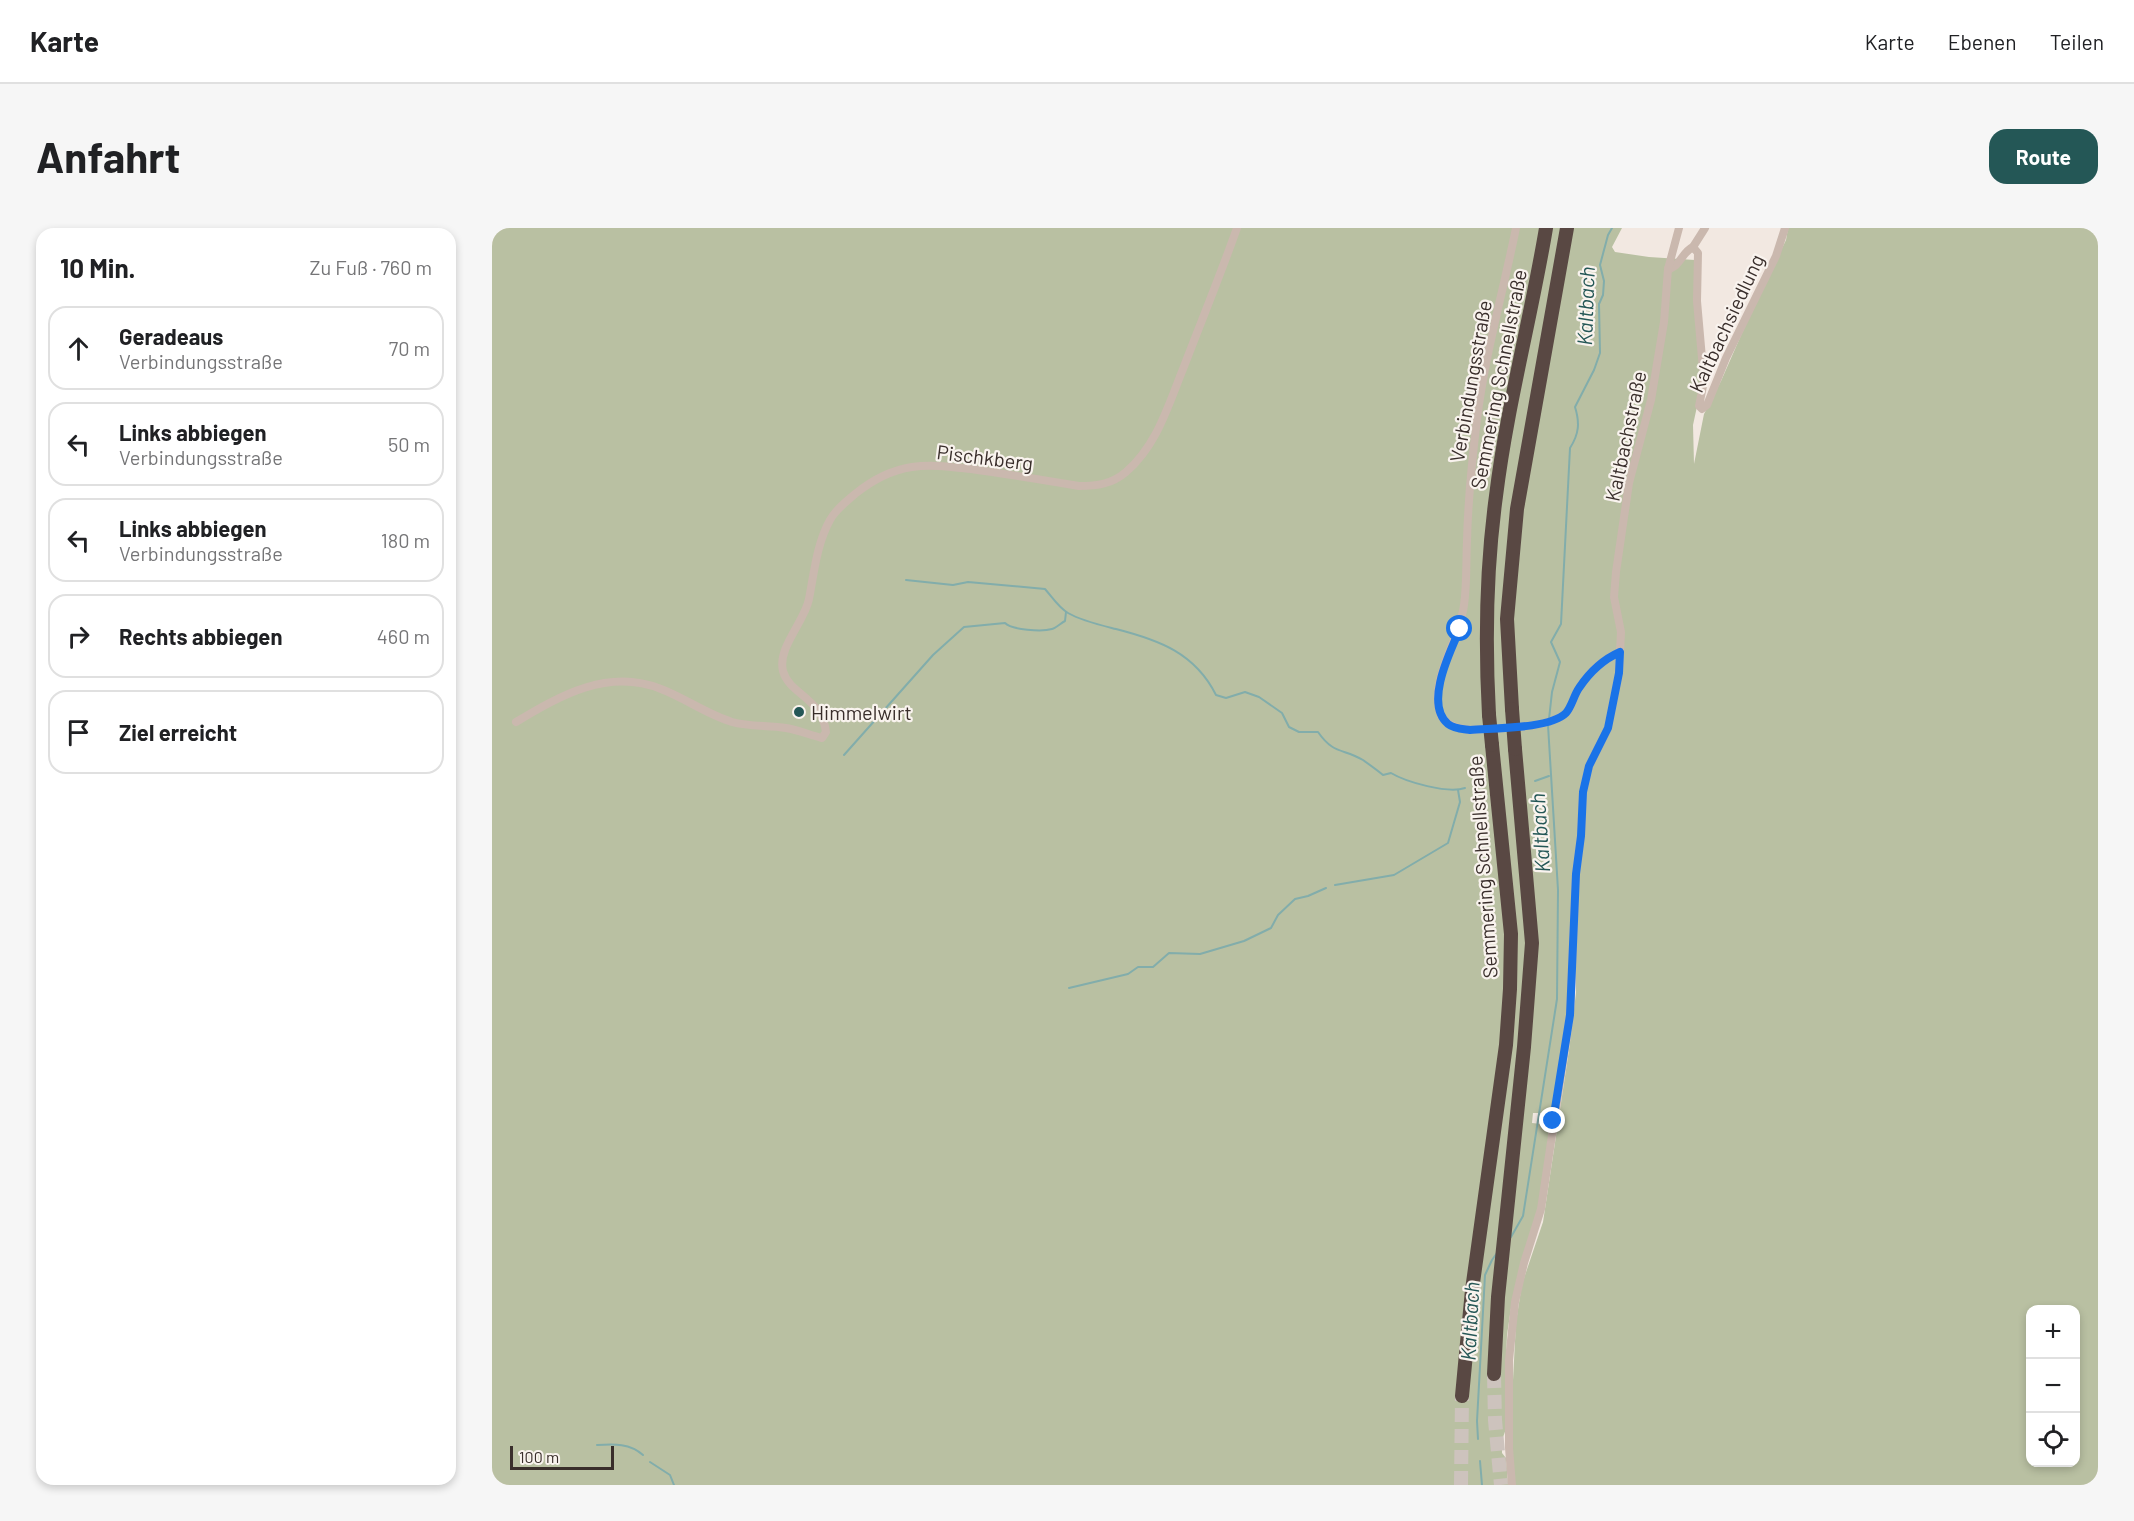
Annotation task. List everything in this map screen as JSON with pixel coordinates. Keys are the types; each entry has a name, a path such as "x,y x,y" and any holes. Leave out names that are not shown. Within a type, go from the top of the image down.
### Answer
{"highway":[{"name":"Semmering Schnellstraße","path":"1462,1396 1473,1290 1506,1045 1510,989 1511,934 1489,715 1488,576 1496,495 1546,228"},
{"name":"Semmering Schnellstraße","path":"1494,1374 1501,1266 1524,1047 1532,943 1515,749 1507,619 1517,509 1567,228"}],"street":[{"name":"Pischkberg","path":"516,722 554,699 601,683 636,680 663,689 695,707 733,723 787,728 822,738 826,732 825,721 811,701 791,685 783,671 783,664 792,635 808,607 819,550 830,519 844,503 870,482 911,467 941,465 1079,486 1097,486 1125,473 1139,459 1161,426 1238,228"},
{"name":"Verbindungsstraße","path":"1516,228 1488,352 1477,418 1468,499 1465,603 1460,629 1440,683 1438,702 1443,719 1459,729 1470,730 1539,725 1555,720 1566,712 1579,687 1595,669 1607,658 1620,652"},
{"name":"Kaltbachstraße","path":"1512,1485 1509,1448 1509,1360 1515,1302 1524,1263 1541,1209 1570,1015 1576,874 1583,792 1589,766 1608,728 1619,673 1620,632 1614,597 1616,572 1629,483 1652,400 1664,322 1668,269 1679,228"},
{"path":"1668,269 1675,267 1693,247 1705,228"},
{"name":"Kaltbachsiedlung","path":"1693,247 1698,254 1697,302 1704,381 1699,406 1701,409 1707,405 1726,358 1776,256 1785,228"}],"green space":[{"path":"492,228 1622,228 1612,247 1615,252 1695,260 1701,388 1693,425 1694,464 1704,414 1786,240 1788,228 2098,228 2098,1485 1515,1485 1513,1380 1516,1322 1522,1284 1543,1222 1576,993 1576,943 1552,1108 1547,1113 1533,1113 1532,1123 1541,1124 1548,1129 1549,1141 1541,1196 1511,1308 1507,1335 1506,1429 1502,1440 1502,1453 1506,1458 1508,1485 492,1485"}],"waterway":[{"name":"Kaltbach","path":"1549,719 1552,692 1560,662 1551,642 1561,624 1570,448 1578,428 1575,407 1600,353 1599,304 1603,295 1604,281 1600,265 1612,228"},
{"path":"906,580 953,585 968,582 1045,589 1062,608 1073,616 1147,638 1174,650 1198,669 1216,695 1226,698 1245,692 1259,697 1282,713 1289,727 1299,732 1318,732 1334,748 1356,756 1383,775 1391,773 1406,780 1438,788 1465,788"},
{"path":"844,755 933,655 964,627 1005,623 1020,629 1047,630 1065,621 1066,612"},
{"name":"Kaltbach","path":"1511,1237 1523,1216 1557,999 1558,890 1548,725"},
{"path":"1535,781 1549,776"},
{"path":"1335,885 1394,875 1448,843 1460,802 1458,790"},
{"path":"1069,988 1128,974 1138,967 1153,967 1169,953 1200,954 1244,941 1271,928 1278,915 1295,899 1326,888"},
{"name":"Kaltbach","path":"1478,1439 1485,1275 1497,1253"},
{"path":"597,1445 627,1446 643,1455"},
{"name":"Kaltbach","path":"1480,1461 1482,1485"},
{"path":"650,1462 670,1475 674,1485"}],"tunnel":[{"path":"1494,1374 1495,1420 1501,1485"},
{"path":"1461,1485 1462,1396"}],"place":[{"name":"Himmelwirt","path":"799,712"}],"route":[{"path":"1460,629 1440,683 1438,702 1439,711 1447,723 1459,729 1539,725 1555,720 1566,712 1579,687 1595,669 1607,658 1620,652 1619,673 1608,728 1589,766 1583,792 1576,874 1573,984 1553,1121"}]}
